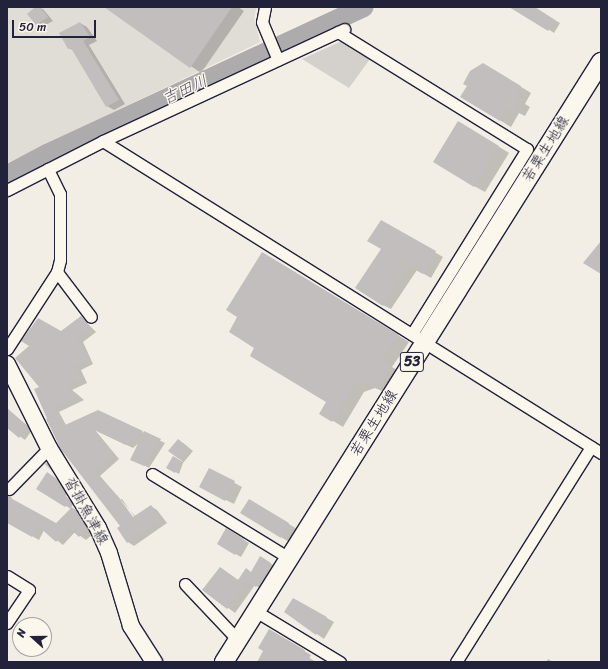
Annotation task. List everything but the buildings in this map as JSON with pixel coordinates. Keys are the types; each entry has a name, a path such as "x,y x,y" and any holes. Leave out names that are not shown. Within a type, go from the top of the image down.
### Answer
{"main road":[{"name":"若栗生地線","path":"224,662 257,612 418,338 601,62"},
{"name":"沓掛魚津線","path":"7,364 49,448 98,528 109,553 131,626 154,662"}],"street":[{"path":"265,7 262,22 278,60"},
{"path":"7,190 103,141 342,30 527,149 418,338"},
{"path":"103,141 601,453"},
{"path":"7,349 57,272 60,260 60,194 48,169"},
{"path":"57,272 91,317"},
{"path":"456,662 591,447"},
{"path":"9,490 49,448"},
{"path":"152,474 289,558"},
{"path":"7,576 29,590 7,623"},
{"path":"185,584 238,640"},
{"path":"257,612 340,662"}],"shaded area":[{"path":"7,7 257,7 254,17 260,42 7,163"},
{"path":"342,41 370,59 349,88 302,59"}],"waterway":[{"name":"吉田川","path":"7,175 47,154 364,7"}]}
